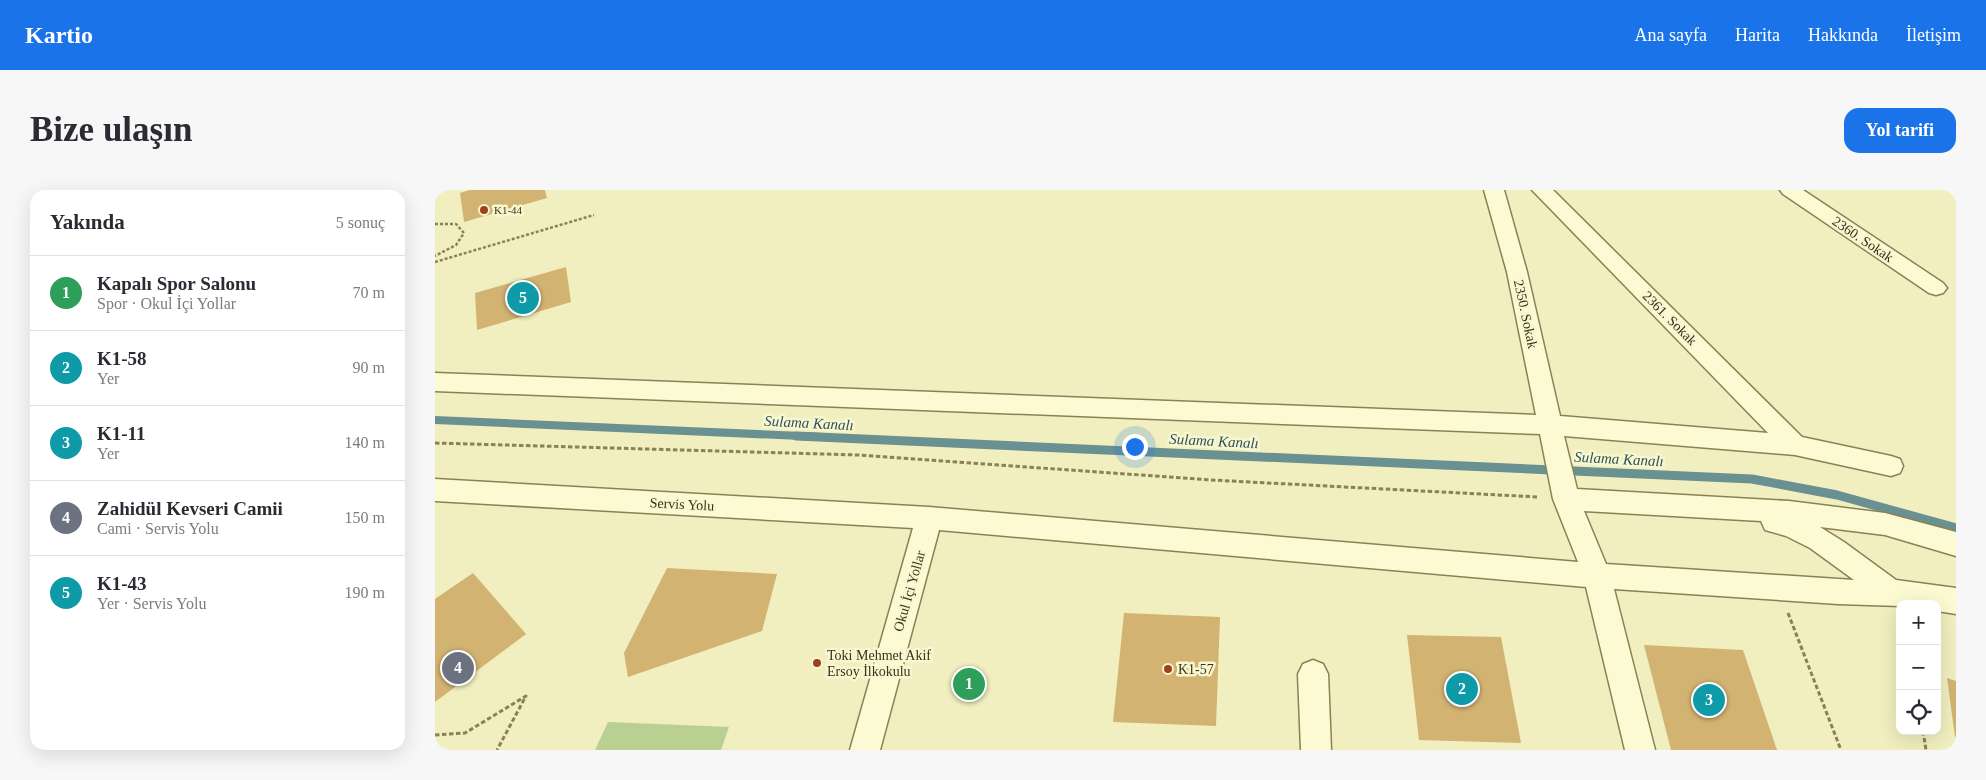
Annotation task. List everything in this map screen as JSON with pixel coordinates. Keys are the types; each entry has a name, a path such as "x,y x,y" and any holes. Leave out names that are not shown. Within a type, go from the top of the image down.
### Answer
{"street":[{"name":"2350. Sokak","path":"1494,190 1517,272 1567,501 1597,576 1640,750"},
{"name":"2360. Sokak","path":"1790,190 1936,288"},
{"name":"2361. Sokak","path":"1545,191 1795,445"},
{"path":"435,382 1551,432 1795,445 1891,466"},
{"name":"Servis Yolu","path":"435,490 929,518 1597,576 1838,592 1890,592 1956,601"},
{"path":"1567,501 1789,512 1885,524 1956,544"},
{"path":"1567,501 1777,523 1799,528 1817,538 1890,592"},
{"name":"Okul İçi Yollar","path":"865,750 929,518"},
{"path":"1313,674 1316,750"}],"path":[{"path":"435,262 594,215"},
{"path":"435,224 450,222 458,224 464,233 456,245 435,256"},
{"path":"435,443 858,455 1211,480 1567,501"},
{"path":"1787,612 1841,750"},
{"path":"435,736 465,733 526,696 497,750"},
{"path":"1924,735 1926,750"}],"green space":[{"path":"608,722 729,727 721,750 595,750"}],"building":[{"name":"K1-44","path":"470,190 545,190 547,198 464,222 460,193"},
{"path":"566,267 571,302 477,330 475,293"},
{"path":"667,568 777,574 762,631 628,677 624,653"},
{"path":"473,573 526,634 435,702 435,599"},
{"name":"K1-57","path":"1124,613 1220,617 1216,726 1113,722"},
{"path":"1407,635 1501,637 1521,743 1419,740"},
{"path":"1644,645 1743,650 1777,750 1671,750"},
{"path":"1947,678 1956,681 1956,737 1955,737"}],"waterway":[{"name":"Sulama Kanalı","path":"435,420 824,437"},
{"name":"Sulama Kanalı","path":"796,436 1752,479 1837,495 1956,528"}],"place":[{"name":"K1-44","path":"484,210"},
{"name":"K1-43","path":"523,298"},
{"name":"Toki Mehmet Akif Ersoy İlkokulu","path":"817,663"},
{"name":"Zahidül Kevseri Camii","path":"458,668"},
{"name":"K1-57","path":"1168,669"},
{"name":"Kapalı Spor Salonu","path":"969,684"},
{"name":"K1-58","path":"1462,689"},
{"name":"K1-11","path":"1709,700"}]}
